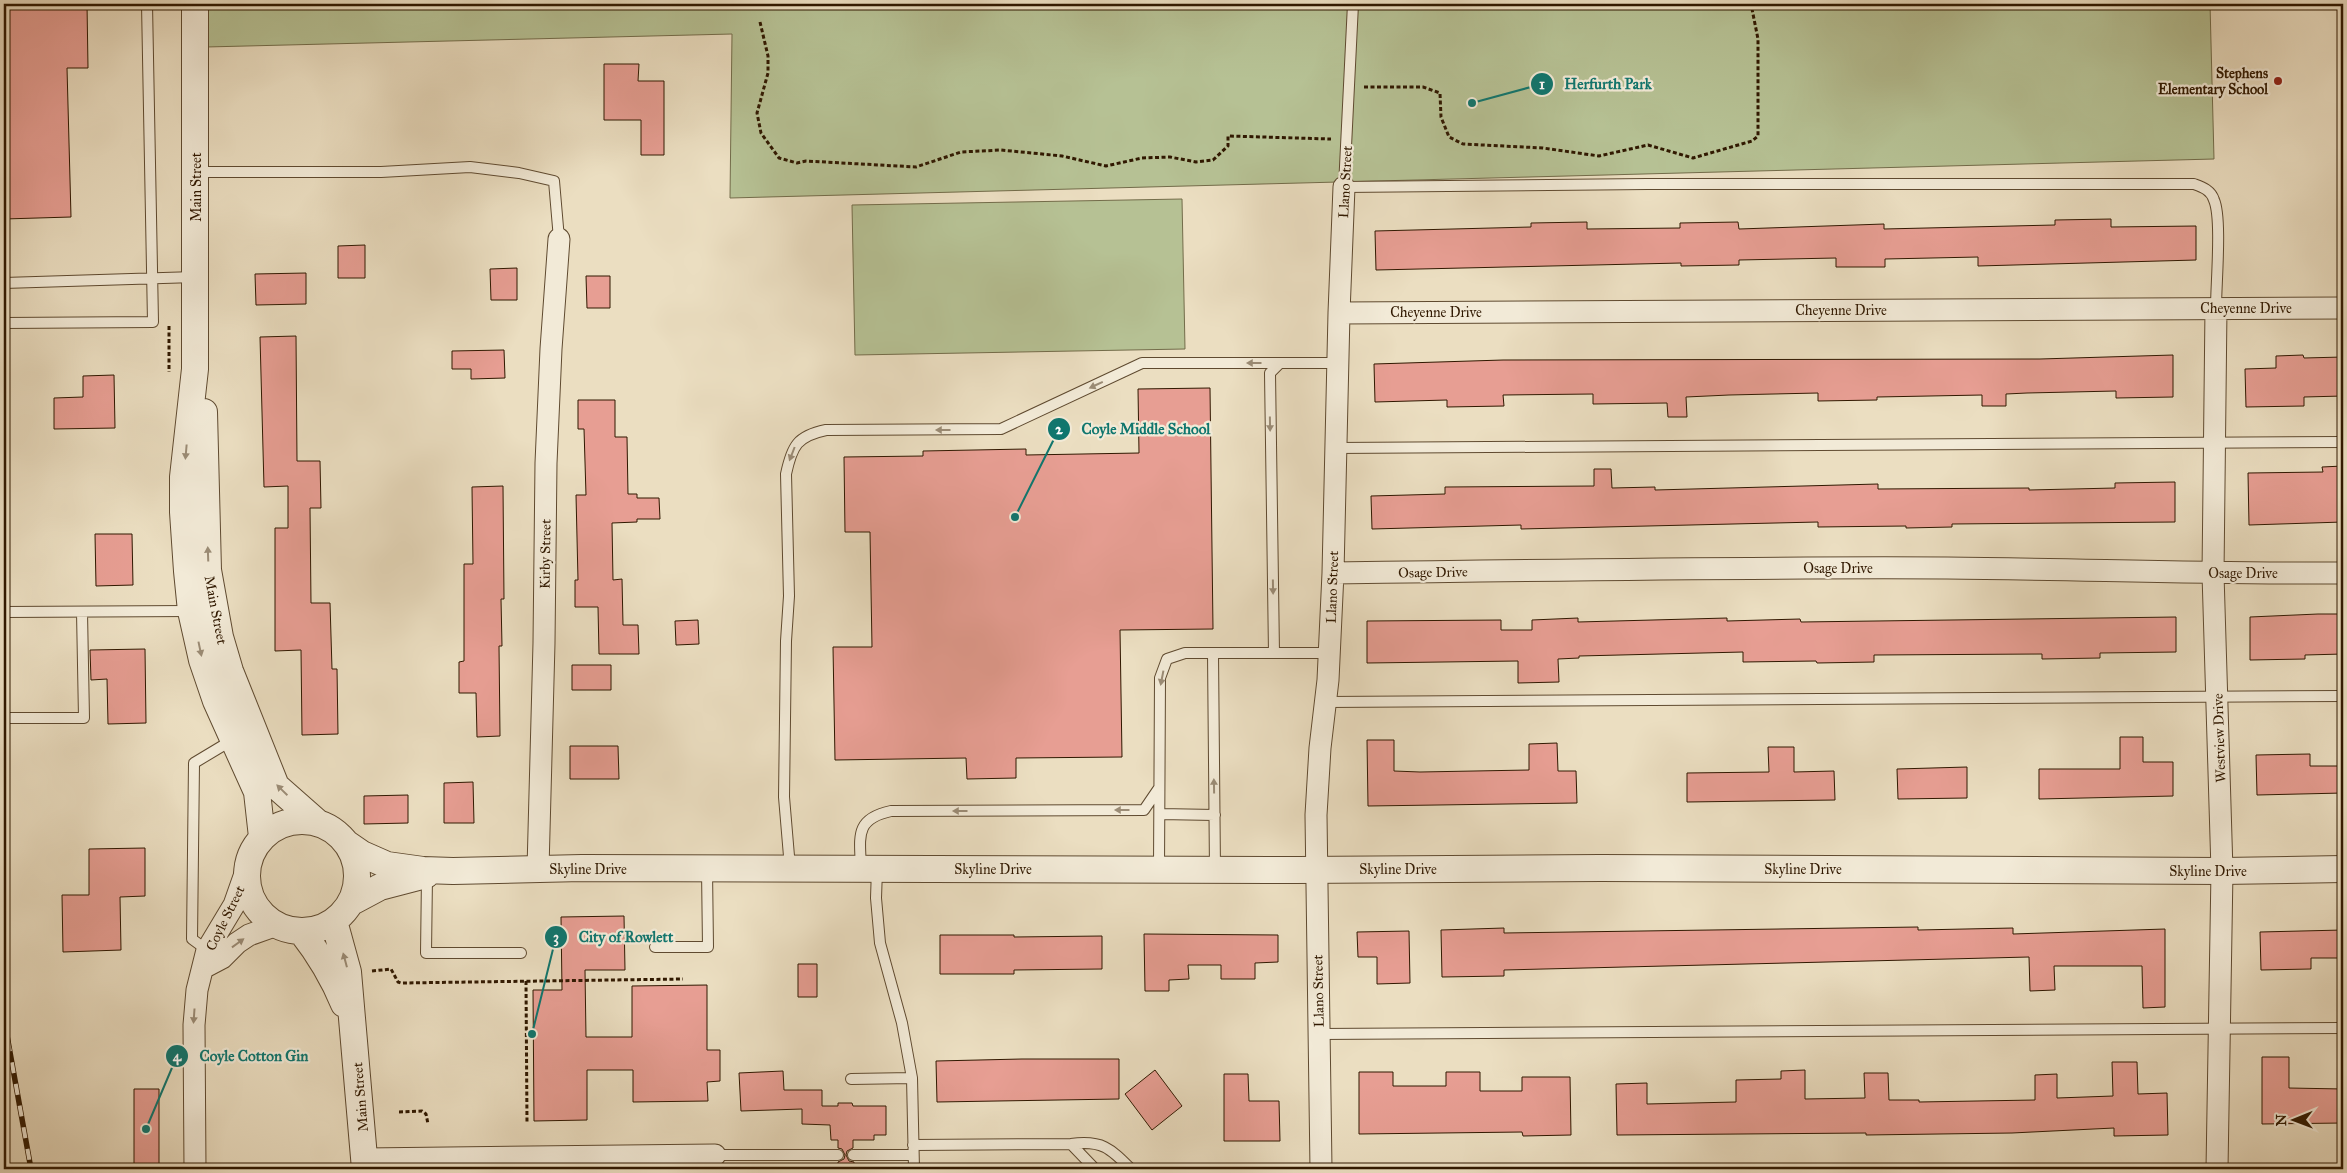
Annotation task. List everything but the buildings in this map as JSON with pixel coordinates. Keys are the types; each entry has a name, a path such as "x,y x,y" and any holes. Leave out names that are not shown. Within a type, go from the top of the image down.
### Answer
{"street":[{"name":"Main Street","path":"195,4 195,369 183,477 183,512 192,610 202,660 216,701 257,792 262,837"},
{"name":"Llano Street","path":"1322,1169 1316,815 1320,748 1330,653 1338,313 1344,187"},
{"name":"Kirby Street","path":"538,869 544,643 546,463 551,349 559,239"},
{"name":"Westview Drive","path":"2216,308 2214,574 2222,871 2217,1169"},
{"name":"Cheyenne Drive","path":"1338,313 2343,308"},
{"name":"Main Street","path":"195,369 204,406 208,570 220,637 230,671 276,786 318,823 337,833 346,843 354,857 357,872 355,888 342,912 365,1164"},
{"name":"Osage Drive","path":"1333,573 1759,568 1942,568 2214,574 2343,573"},
{"name":"Main Street","path":"318,823 299,820 279,825 262,837 255,846 247,868 247,885 253,902 263,915 289,928 318,952 335,982 352,1026"},
{"name":"Skyline Drive","path":"346,843 362,854 387,865 423,870 453,871 538,869 1316,870 1602,868 2222,871 2343,868"},
{"name":"Coyle Street","path":"195,1169 194,1025 197,990 205,959 234,905 247,868"},
{"name":"Skyline Drive","path":"342,912 380,887 427,875 453,871"},
{"path":"289,928 318,928 342,912"},
{"name":"Coyle Street","path":"205,959 222,958 237,943 249,935 289,928"},
{"path":"365,1164 705,1160"}],"lane":[{"path":"4,323 153,322 147,4"},
{"name":"Llano Street","path":"1344,187 1353,4"},
{"path":"195,172 381,172 470,167 519,173 554,181 559,239"},
{"path":"1344,187 1647,184 2194,184 2208,190 2214,200 2217,218 2216,308"},
{"path":"4,283 196,278"},
{"path":"790,869 784,797 786,641 789,596 786,474 796,443 808,433 826,430 1000,429 1142,363 1337,362"},
{"path":"1274,653 1270,373 1280,363"},
{"path":"1336,448 2343,442"},
{"path":"4,612 192,610"},
{"path":"4,718 84,718 82,612"},
{"path":"1159,870 1160,678 1167,659 1185,653 1330,653"},
{"path":"1212,653 1215,870"},
{"path":"1326,702 2343,696"},
{"path":"205,959 192,939 194,762 234,739"},
{"path":"914,1169 912,1078 902,1023 880,943 876,898 860,834 865,822 876,814 891,811 1144,810 1160,788"},
{"path":"1160,814 1215,815"},
{"path":"655,947 708,946 707,869"},
{"path":"427,875 426,953 521,953"},
{"path":"1319,1034 2343,1028"},
{"path":"851,1079 912,1078"},
{"path":"853,1155 913,1150 1090,1142 1110,1148 1131,1169"},
{"path":"1071,1144 1095,1169"},
{"path":"705,1160 838,1155"}],"path":[{"path":"1349,87 1423,87 1440,92 1441,118 1449,137 1463,144 1543,148 1599,156 1648,145 1694,158 1752,141 1758,136 1758,38 1752,4"},
{"path":"760,22 768,56 768,73 757,113 761,133 779,158 797,163 806,161 916,166 961,152 1001,150 1062,156 1106,166 1142,158 1170,158 1196,162 1213,160 1228,146 1228,136 1347,139"},
{"path":"372,971 391,969 398,982 401,983 683,979"},
{"path":"526,981 528,1123"},
{"path":"400,1112 422,1111 426,1114 428,1124"}],"green space":[{"path":"204,4 2210,4 2214,159 730,198 732,34 206,47"},
{"path":"1182,199 1185,349 855,355 852,205"}],"tram line":[{"path":"4,1132 10,1169"}],"railway":[{"path":"4,1019 31,1169"}],"place":[{"name":"Stephens Elementary School","path":"2278,81"},
{"name":"Herfurth Park","path":"1472,103"},
{"name":"Coyle Middle School","path":"1015,517"},
{"name":"City of Rowlett","path":"532,1034"},
{"name":"Coyle Cotton Gin","path":"146,1129"}]}
